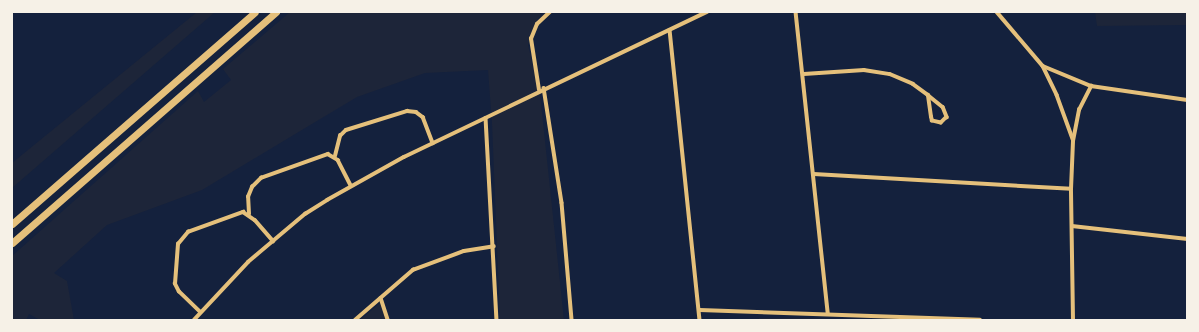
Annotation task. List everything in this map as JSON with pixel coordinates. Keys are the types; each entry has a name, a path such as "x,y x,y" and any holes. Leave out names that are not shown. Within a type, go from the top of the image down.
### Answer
{"highway":[{"path":"12,224 255,12"},
{"path":"12,243 276,12"}],"street":[{"path":"540,90 531,39 537,24 550,12"},
{"path":"194,320 228,281 305,214 352,186 433,143 544,88 707,12"},
{"path":"796,12 804,74 828,313"},
{"path":"997,12 1043,66 1057,95 1073,140"},
{"path":"670,30 700,320"},
{"path":"1043,66 1091,86 1187,100"},
{"path":"804,74 876,71 902,78 928,95 947,112 947,117 941,123 932,121 928,95"},
{"path":"1074,320 1071,189 1073,140 1079,110 1091,86"},
{"path":"544,88 562,203 572,320"},
{"path":"352,186 335,156 340,136 346,130 407,110 416,112 423,117 433,143"},
{"path":"486,118 497,320"},
{"path":"249,214 248,197 252,187 261,178 328,154 335,156"},
{"path":"814,174 1071,189"},
{"path":"200,312 179,292 175,284 178,244 188,232 207,223 243,212 249,214 273,241"},
{"path":"1072,226 1187,239"},
{"path":"356,320 413,270 464,251 494,246"},
{"path":"381,298 388,320"},
{"path":"700,310 828,313 980,320"}],"shaded area":[{"path":"197,12 215,12 12,188 12,163"},
{"path":"290,12 539,12 541,15 535,23 528,45 540,94 564,320 500,320 492,123 488,70 425,73 357,97 202,190 107,225 54,273 67,281 74,320 40,320 29,314 26,320 12,320 12,256 198,91 204,102 231,80 223,69"},
{"path":"1095,12 1187,12 1187,25 1097,26"},
{"path":"380,303 387,320 360,320"},
{"path":"759,318 809,318 862,320 759,320"}]}
